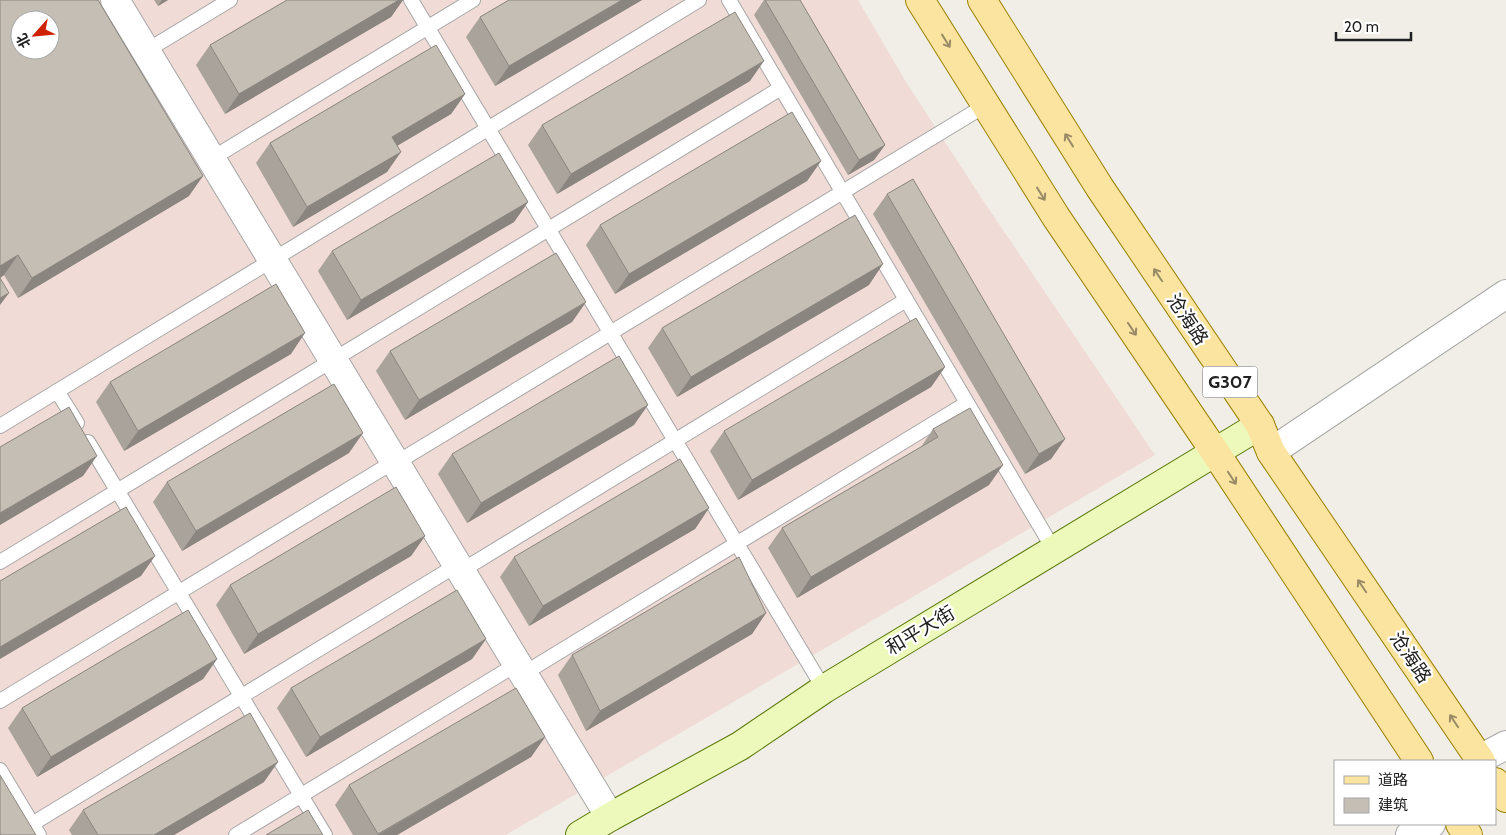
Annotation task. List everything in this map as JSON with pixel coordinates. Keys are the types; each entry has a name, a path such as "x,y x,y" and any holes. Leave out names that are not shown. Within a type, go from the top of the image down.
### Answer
{"main road":[{"name":"G307","path":"920,0 1056,217 1215,452 1418,760"},
{"name":"沧海路","path":"982,0 1100,188 1260,426 1271,452 1480,760"},
{"path":"1496,783 1506,798"}],"street":[{"path":"115,0 610,817"},
{"path":"1271,452 1506,294"},
{"name":"和平大街","path":"580,835 740,746 824,689 1260,426"},
{"path":"1480,760 1506,745"},
{"path":"1410,835 1429,825"}],"lane":[{"path":"146,51 230,0"},
{"path":"411,0 824,689"},
{"path":"211,158 473,0"},
{"path":"0,426 699,0"},
{"path":"729,0 1054,550"},
{"path":"0,562 781,88"},
{"path":"0,701 986,105"},
{"path":"0,770 36,829 242,696 675,441 906,300"},
{"path":"58,391 325,835"},
{"path":"236,835 737,544 967,403"}],"shaded area":[{"path":"0,0 858,0 906,82 984,202 1155,455 506,835 0,835"}],"building":[{"path":"0,0 98,0 203,176 32,278 18,255 0,266"},
{"path":"287,0 399,0 239,94 210,45"},
{"path":"509,0 622,0 509,66 480,17"},
{"path":"765,0 800,0 885,145 859,160"},
{"path":"735,12 764,61 571,174 542,125"},
{"path":"436,45 465,94 392,137 401,152 307,207 270,143"},
{"path":"792,112 821,161 629,274 600,225"},
{"path":"499,153 528,202 361,300 332,251"},
{"path":"913,179 1065,439 1039,454 887,194"},
{"path":"855,215 883,264 691,377 662,328"},
{"path":"556,253 586,302 419,400 390,351"},
{"path":"0,278 9,293 0,298"},
{"path":"276,284 305,333 138,431 110,382"},
{"path":"916,318 945,367 752,480 724,431"},
{"path":"619,356 648,405 481,503 452,454"},
{"path":"334,384 363,433 196,531 167,482"},
{"path":"69,407 97,456 0,513 0,447"},
{"path":"970,408 1003,465 811,577 782,528 938,437 933,429"},
{"path":"680,459 709,508 543,606 514,557"},
{"path":"396,487 425,536 258,634 230,585"},
{"path":"126,507 155,556 0,647 0,581"},
{"path":"739,557 766,613 600,711 572,655"},
{"path":"457,590 486,639 320,737 291,688"},
{"path":"188,610 217,659 51,757 22,708"},
{"path":"516,688 545,737 378,834 349,785"},
{"path":"250,713 278,762 154,835 98,835 83,810"},
{"path":"0,775 36,835 1,835"},
{"path":"308,810 323,835 266,835"}]}
